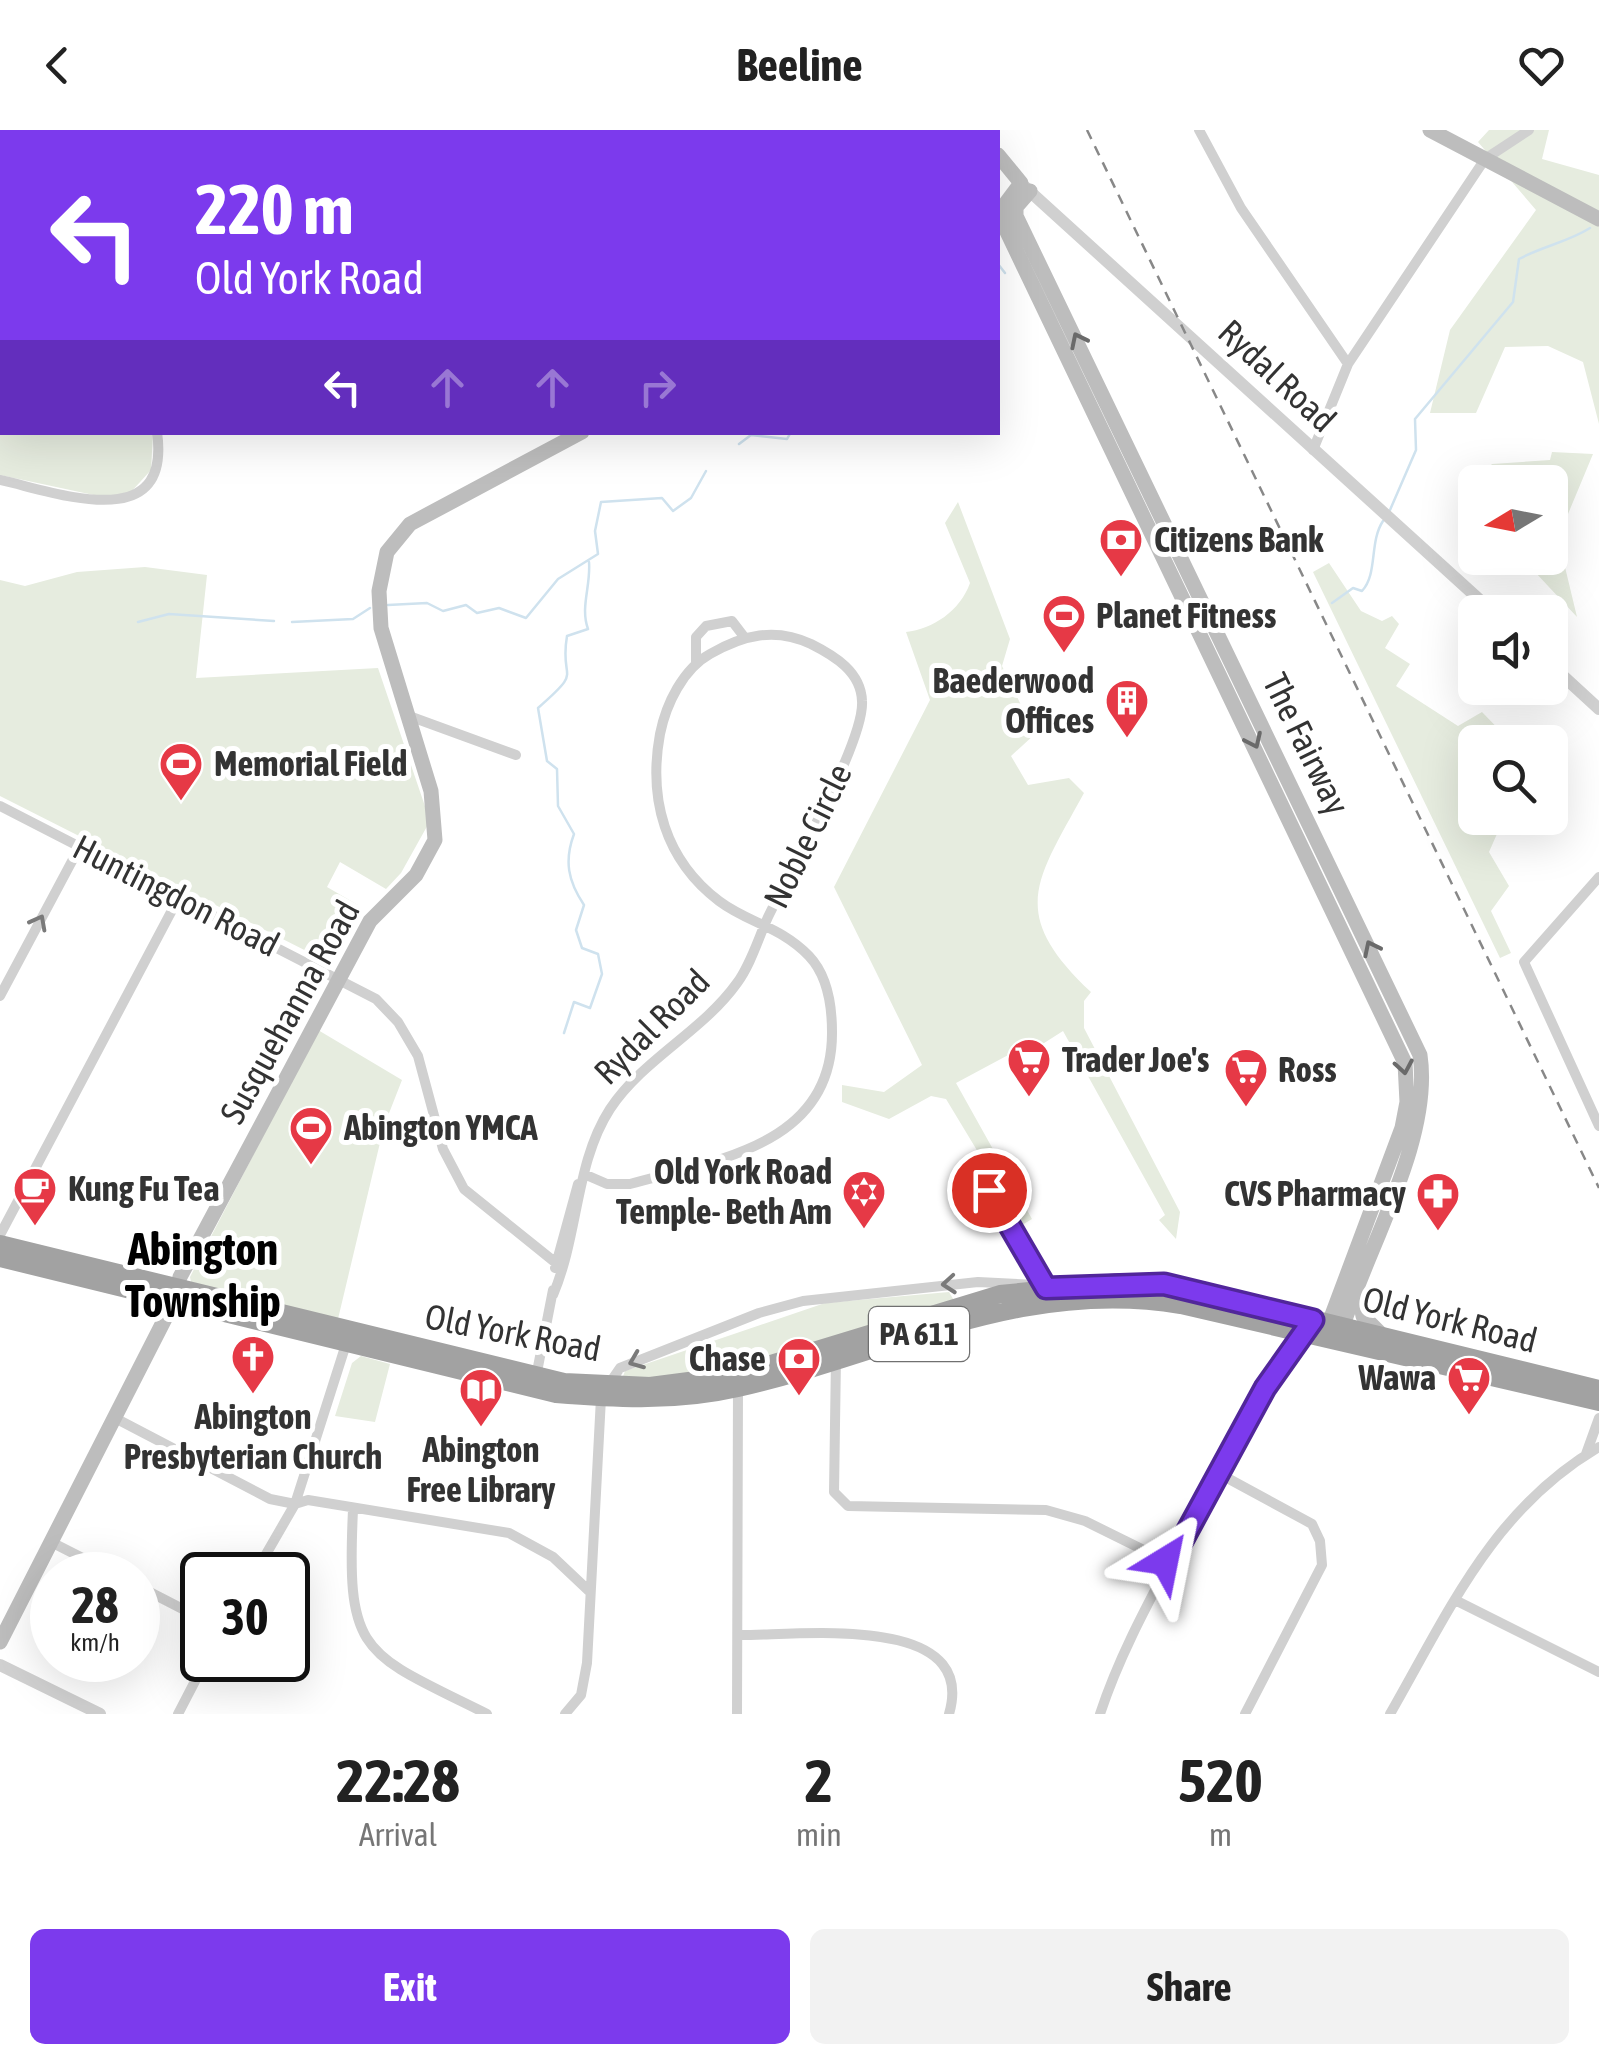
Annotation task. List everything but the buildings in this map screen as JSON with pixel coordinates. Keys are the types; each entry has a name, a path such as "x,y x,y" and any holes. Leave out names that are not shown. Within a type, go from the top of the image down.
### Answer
{"highway":[{"name":"Old York Road","path":"0,1244 176,1295"},
{"name":"Old York Road","path":"0,1258 176,1295 535,1382 605,1392 689,1397 998,1310 1076,1298 1145,1299 1383,1336 1599,1389"},
{"name":"Old York Road","path":"836,1354 1000,1294 1046,1288 1164,1284 1599,1402"}],"main road":[{"path":"1430,130 1599,219"},
{"name":"Rydal Road","path":"1000,157 1026,187"},
{"name":"Rydal Road","path":"1000,169 1026,187"},
{"path":"1000,214 1003,206 1026,187"},
{"name":"The Fairway","path":"1026,187 1016,216 1052,305 1388,1002 1420,1055 1421,1109 1360,1278 1325,1330"},
{"name":"The Fairway","path":"1000,218 1052,305"},
{"name":"Susquehanna Road","path":"0,1642 338,976 381,905 425,865 435,840 435,809 382,628 379,591 383,563 392,542 422,517 576,435"},
{"name":"The Fairway","path":"1325,1330 1404,1116 1405,1063 1388,1002"},
{"path":"1360,1278 1360,1309 1383,1336"}],"street":[{"path":"1199,130 1241,208 1348,364"},
{"path":"1313,450 1348,364 1485,159 1529,130"},
{"name":"Rydal Road","path":"1026,187 1474,595"},
{"path":"0,480 106,502 128,499 151,480 158,454 157,435"},
{"name":"Noble Circle","path":"696,662 696,637 706,626 732,621 745,638"},
{"name":"Noble Circle","path":"779,635 810,644 843,662 863,697 856,737 766,922 721,903 686,868 672,846 657,803 662,727 672,699 696,662 745,638 779,635"},
{"path":"1568,680 1599,708"},
{"path":"408,716 516,754"},
{"name":"Huntingdon Road","path":"0,806 338,976 376,999 398,1022 418,1056 443,1149 464,1189 556,1263"},
{"path":"0,996 79,848"},
{"path":"1598,1121 1524,962 1599,877"},
{"path":"0,1235 180,897"},
{"path":"584,1174 607,1184 630,1184 770,1142 798,1120 820,1089 832,1044 832,1010 822,974 810,957 766,922"},
{"name":"Rydal Road","path":"535,1382 568,1237 574,1189 584,1174 592,1141 612,1106 661,1056 700,1026 739,982 766,922"},
{"path":"989,1190 1046,1288"},
{"name":"Rydal Road","path":"553,1295 556,1263 568,1237"},
{"path":"565,1714 581,1695 587,1663 605,1392 620,1368 759,1313 803,1301 978,1282 1046,1288"},
{"path":"1100,1714 1113,1674 1265,1388 1325,1330"},
{"path":"267,1552 295,1504 349,1338"},
{"path":"836,1354 834,1492 848,1506 1046,1510 1085,1521 1170,1563"},
{"path":"737,1382 737,1714"},
{"path":"115,1418 270,1499 295,1504 308,1500 509,1533 553,1557 589,1591"},
{"path":"1586,1455 1599,1418"},
{"path":"1390,1714 1491,1542 1544,1484 1599,1447"},
{"path":"1218,1474 1312,1524 1320,1541 1322,1565 1245,1714"},
{"path":"353,1510 352,1601 364,1637 384,1661 487,1714"},
{"path":"52,1542 71,1552"},
{"path":"1456,1600 1599,1672"},
{"path":"738,1635 898,1637 924,1646 948,1674 954,1696 949,1714"},
{"path":"0,1664 100,1714"},
{"path":"178,1714 195,1682"}],"shaded area":[{"path":"1489,130 1549,130 1542,159 1599,175 1599,424 1583,362 1548,346 1505,347 1476,413 1430,413 1450,330 1536,210 1478,142"},
{"path":"0,435 153,435 151,470 130,493 103,497 0,475"},
{"path":"1552,452 1593,454 1568,514 1568,465 1491,465 1550,460"},
{"path":"958,502 1010,639 1002,666 1035,734 1011,756 1028,785 1069,778 1084,793 1043,874 1039,918 1048,940 1091,992 1084,1001 1084,1028 1180,1212 1176,1239 1159,1220 1165,1215 1063,1031 1030,1052 1027,1045 956,1083 1032,1219 1022,1225 946,1099 931,1096 889,1119 842,1102 842,1085 884,1092 922,1065 834,887 930,700 906,632 944,617 960,602 970,583 945,523"},
{"path":"1329,563 1361,611 1382,621 1392,616 1399,624 1385,648 1410,664 1396,686 1458,726 1458,835 1496,835 1489,852 1509,886 1491,911 1511,953 1500,958 1313,572"},
{"path":"145,567 207,575 196,678 378,668 430,821 401,873 386,889 340,862 327,887 358,905 328,962 0,796 0,580 25,586 77,572"},
{"path":"1538,575 1567,575 1577,617 1568,607 1568,595 1556,595"},
{"path":"1482,712 1495,725 1460,725"},
{"name":"Abington YMCA","path":"318,1030 402,1080 384,1126 338,1319 191,1282 190,1277"},
{"path":"949,1292 955,1302 699,1377 622,1379 625,1371 825,1303"},
{"path":"361,1356 390,1364 375,1422 335,1416 352,1363"}],"waterway":[{"path":"1390,510 1416,450 1415,419 1513,302 1519,259 1590,228"},
{"path":"1000,267 1005,273"},
{"path":"739,444 751,435"},
{"path":"751,435 787,439 789,435"},
{"path":"388,605 427,603 443,611 466,605 477,613 499,608 526,618 558,579 598,554 595,531 601,502 662,498 673,511 691,498 706,471"},
{"path":"1332,603 1353,588 1362,591 1367,584 1383,521"},
{"path":"564,1033 574,1002 590,1008 602,974 598,954 582,948 576,930 584,905 569,871 574,834 558,806 557,769 547,761 538,708 566,680 567,636 588,629 585,613 589,562"},
{"path":"292,622 353,619 370,608"},
{"path":"138,622 169,614 274,621"}],"railway":[{"path":"1087,130 1599,1188"}],"place":[{"name":"Citizens Bank","path":"1121,578"},
{"name":"Planet Fitness","path":"1064,654"},
{"name":"Baederwood Offices","path":"1127,739"},
{"name":"Memorial Field","path":"181,802"},
{"name":"Trader Joe's","path":"1029,1098"},
{"name":"Ross","path":"1246,1108"},
{"name":"Abington YMCA","path":"311,1166"},
{"name":"Kung Fu Tea","path":"35,1227"},
{"name":"Old York Road Temple- Beth Am","path":"864,1230"},
{"name":"CVS Pharmacy","path":"1438,1232"},
{"name":"Abington Presbyterian Church","path":"253,1395"},
{"name":"Chase","path":"799,1397"},
{"name":"Wawa","path":"1469,1416"},
{"name":"Abington Free Library","path":"481,1428"}],"district":[{"name":"Abington Township","path":"203,1275"}],"route":[{"path":"989,1190 1046,1288 1120,1282 1164,1284 1313,1320 1265,1388 1170,1563 1165,1561"}]}
